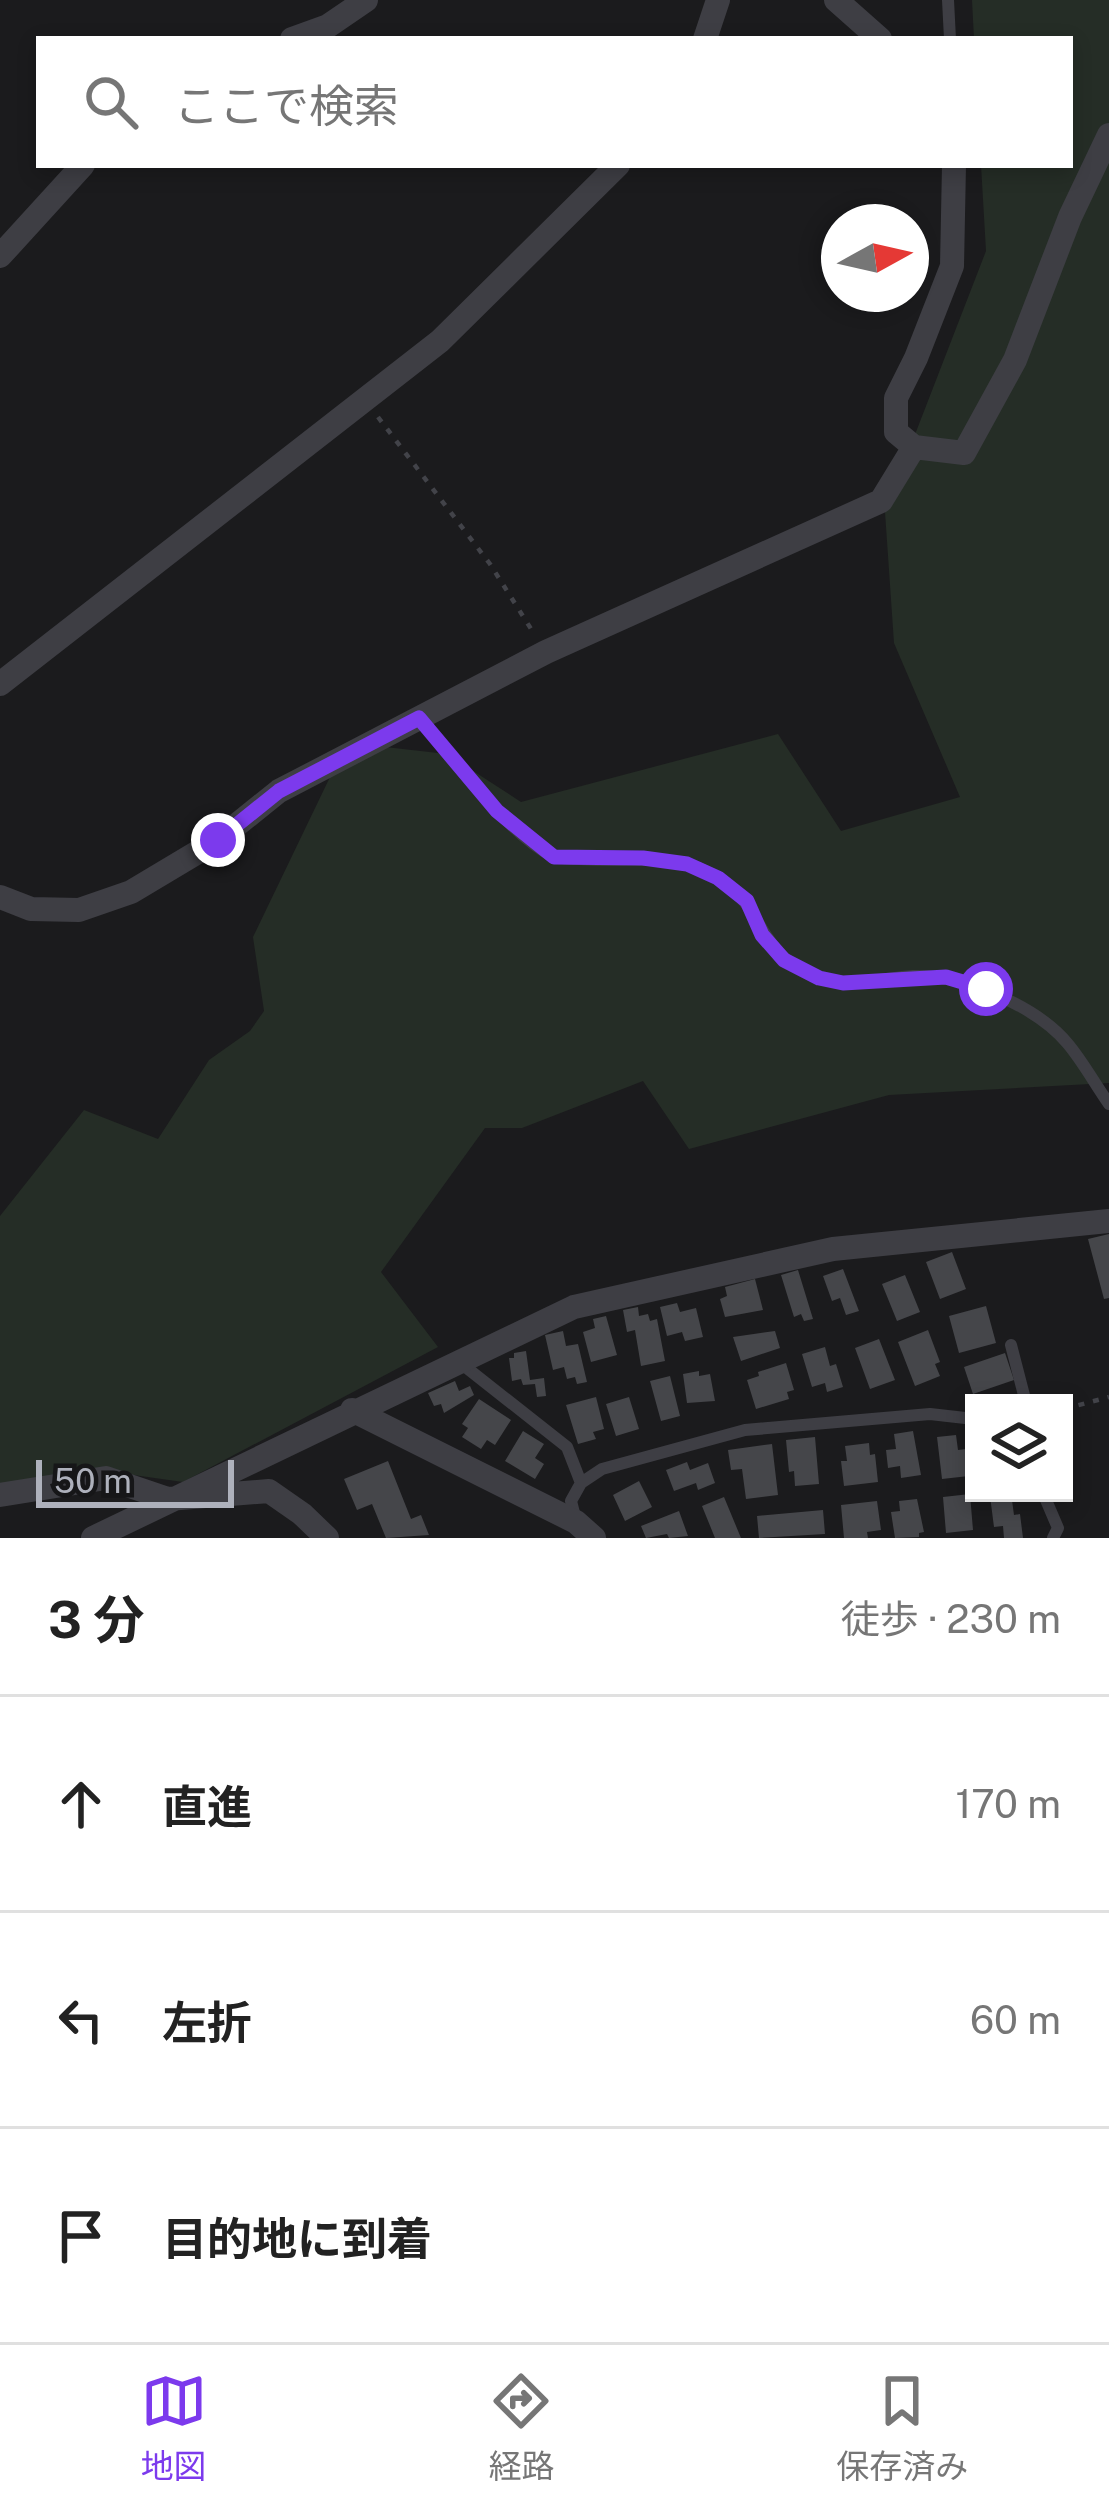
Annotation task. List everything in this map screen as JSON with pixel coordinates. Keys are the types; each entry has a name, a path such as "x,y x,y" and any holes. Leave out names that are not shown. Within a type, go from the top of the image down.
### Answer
{"street":[{"path":"300,36 328,26 366,0"},
{"path":"706,36 718,0"},
{"path":"836,0 877,36"},
{"path":"954,168 952,266 896,398 896,432 914,447 964,453 1015,360 1070,217 1109,135"},
{"path":"0,256 80,168"},
{"path":"0,685 440,341 615,168"},
{"path":"0,897 32,909 79,910 131,892 218,840 279,791 419,718 546,652 881,501 914,447"},
{"path":"93,1538 574,1307 833,1249 1109,1221"},
{"path":"352,1410 585,1530"},
{"path":"0,1496 106,1478 168,1499 269,1491 327,1538"}],"lane":[{"path":"948,0 950,36"},
{"path":"419,718 497,811 554,857 643,858 703,871 747,901 762,935 784,960 819,978 843,983 946,977 986,989 1048,1025 1066,1041 1109,1104"},
{"path":"1011,1345 1024,1394"},
{"path":"457,1360 567,1447 581,1483"},
{"path":"585,1530 571,1501 581,1483 602,1469 745,1430 931,1414 965,1418"},
{"path":"1046,1502 1058,1528 1053,1538"}],"path":[{"path":"364,399 490,564 546,652"},
{"path":"1073,1407 1109,1397"}],"shaded area":[{"path":"972,0 1109,0 1109,1083 889,1095 689,1149 643,1081 522,1128 485,1128 381,1272 438,1347 183,1482 84,1468 0,1487 0,1216 84,1110 158,1139 209,1060 250,1031 264,1011 253,937 330,777 385,747 447,754 521,802 778,734 841,831 960,797 894,643 885,512 986,251 981,168 1073,168 1073,36 974,36"}],"building":[{"path":"1109,1234 1109,1298 1104,1299 1088,1239"},
{"path":"952,1252 966,1289 940,1299 926,1262"},
{"path":"843,1269 859,1311 846,1315 840,1298 832,1301 823,1276"},
{"path":"798,1270 813,1319 804,1321 801,1314 794,1317 781,1275"},
{"path":"905,1275 920,1312 897,1321 882,1284"},
{"path":"755,1279 763,1310 725,1317 720,1299 727,1296 725,1287"},
{"path":"677,1303 680,1312 696,1308 703,1337 685,1341 682,1332 667,1336 660,1307"},
{"path":"986,1306 996,1343 959,1353 949,1316"},
{"path":"638,1307 639,1316 657,1319 665,1361 641,1366 635,1330 627,1332 623,1310"},
{"path":"606,1316 617,1355 591,1362 583,1332 595,1328 593,1319"},
{"path":"928,1330 940,1376 915,1386 898,1342"},
{"path":"563,1331 566,1346 578,1344 587,1382 567,1379 564,1367 553,1370 545,1335"},
{"path":"775,1331 780,1348 741,1361 733,1337"},
{"path":"879,1339 895,1380 870,1389 855,1348"},
{"path":"825,1347 843,1387 827,1392 825,1383 812,1387 802,1354"},
{"path":"526,1351 530,1380 544,1378 546,1396 537,1397 535,1384 512,1381 509,1358"},
{"path":"1005,1353 1014,1380 973,1394 964,1367"},
{"path":"786,1363 794,1390 787,1392 789,1399 756,1409 747,1380"},
{"path":"699,1371 699,1376 710,1374 715,1401 687,1403 683,1374"},
{"path":"670,1376 680,1416 661,1421 650,1381"},
{"path":"455,1381 459,1391 470,1386 474,1395 444,1413 428,1393"},
{"path":"596,1397 604,1429 593,1432 596,1439 578,1444 566,1405"},
{"path":"629,1397 639,1429 616,1436 606,1404"},
{"path":"479,1399 511,1420 495,1445 487,1440 481,1449 462,1437 468,1428 462,1424"},
{"path":"523,1431 544,1444 535,1458 544,1464 535,1479 505,1461"},
{"path":"913,1431 921,1475 901,1478 900,1466 888,1468 886,1450 896,1449 894,1434"},
{"path":"956,1435 958,1450 965,1449 965,1476 942,1479 937,1437"},
{"path":"815,1437 819,1484 795,1486 786,1440"},
{"path":"869,1443 878,1482 844,1486 841,1461 847,1461 845,1446"},
{"path":"772,1444 778,1495 746,1499 742,1469 731,1470 728,1450"},
{"path":"388,1461 411,1519 421,1515 429,1535 386,1538 372,1504 357,1510 344,1479"},
{"path":"687,1462 690,1470 708,1463 715,1483 698,1490 696,1483 674,1491 666,1470"},
{"path":"639,1481 652,1507 625,1521 613,1495"},
{"path":"965,1495 965,1502 971,1502 973,1530 946,1533 943,1497"},
{"path":"724,1497 741,1538 715,1538 702,1506"},
{"path":"917,1499 924,1532 919,1537 895,1538 891,1512 900,1511 899,1501"},
{"path":"877,1501 881,1530 867,1532 868,1538 844,1538 841,1505"},
{"path":"991,1502 1012,1502 1014,1515 1020,1514 1023,1538 1004,1538 1003,1526 994,1527"},
{"path":"823,1510 825,1534 759,1538 757,1516"},
{"path":"679,1511 688,1536 646,1538 641,1526"}],"route":[{"path":"218,840 279,791 419,718 497,811 554,857 643,858 687,864 718,878 747,901 762,935 784,960 819,978 843,983 946,977 986,989"}]}
